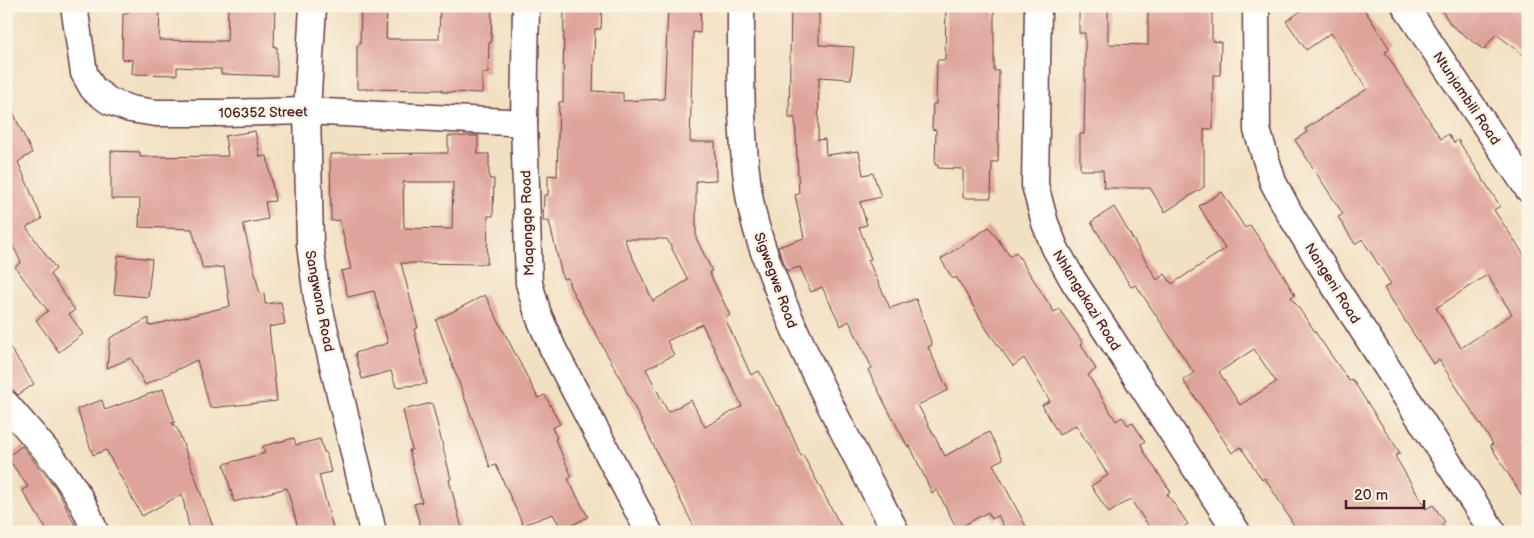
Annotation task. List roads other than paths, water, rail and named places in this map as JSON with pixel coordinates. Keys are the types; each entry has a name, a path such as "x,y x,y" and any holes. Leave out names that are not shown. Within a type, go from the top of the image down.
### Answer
{"street":[{"name":"106352 Street","path":"74,6 84,73 93,89 109,102 130,109 156,113 307,111 524,123"},
{"name":"Sangwana Road","path":"313,6 307,111 310,244 313,270 336,381 373,532"},
{"name":"Maqongqo Road","path":"526,6 524,123 529,283 538,314 553,349 649,532"},
{"name":"Sigwegwe Road","path":"741,6 742,114 747,180 761,243 796,333 834,413 896,532"},
{"name":"Nhlangakazi Road","path":"1038,6 1035,185 1045,223 1055,248 1073,280 1237,532"},
{"name":"Nangeni Road","path":"1256,6 1257,130 1273,182 1339,294 1493,532"},
{"name":"Ntunjambili Road","path":"1405,6 1526,183"},
{"path":"6,404 70,479 94,527"}]}
